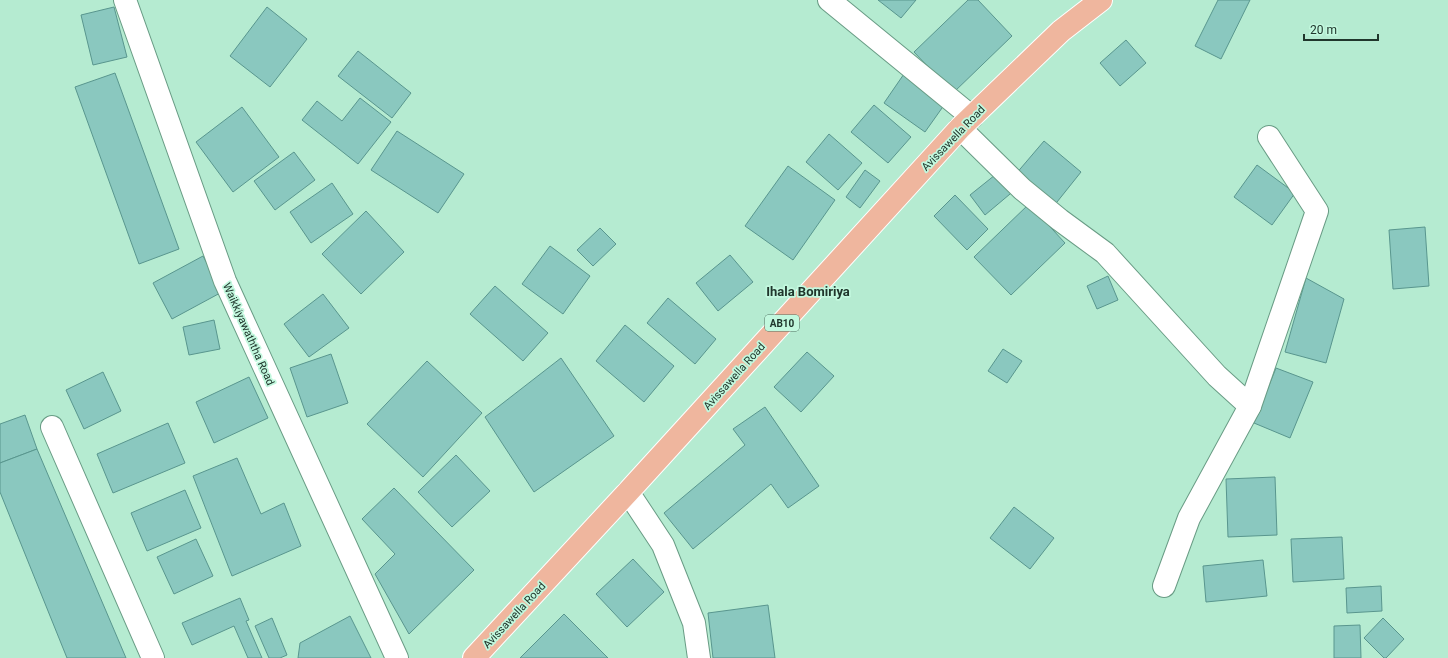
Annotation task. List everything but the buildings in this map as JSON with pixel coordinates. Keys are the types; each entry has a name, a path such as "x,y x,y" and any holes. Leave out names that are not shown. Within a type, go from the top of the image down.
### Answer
{"main road":[{"name":"Avissawella Road","path":"474,658 966,123 1061,31 1101,0"}],"street":[{"name":"Waikkiyawaththa Road","path":"125,0 225,281 397,658"},
{"path":"829,0 966,123 1022,189 1060,220 1105,253 1217,376 1250,406"},
{"path":"1164,586 1189,518 1250,406 1317,211 1269,137"},
{"path":"52,427 153,658"},
{"path":"628,492 663,545 694,623 699,658"}],"district":[{"name":"Ihala Bomiriya","path":"808,291"}]}
